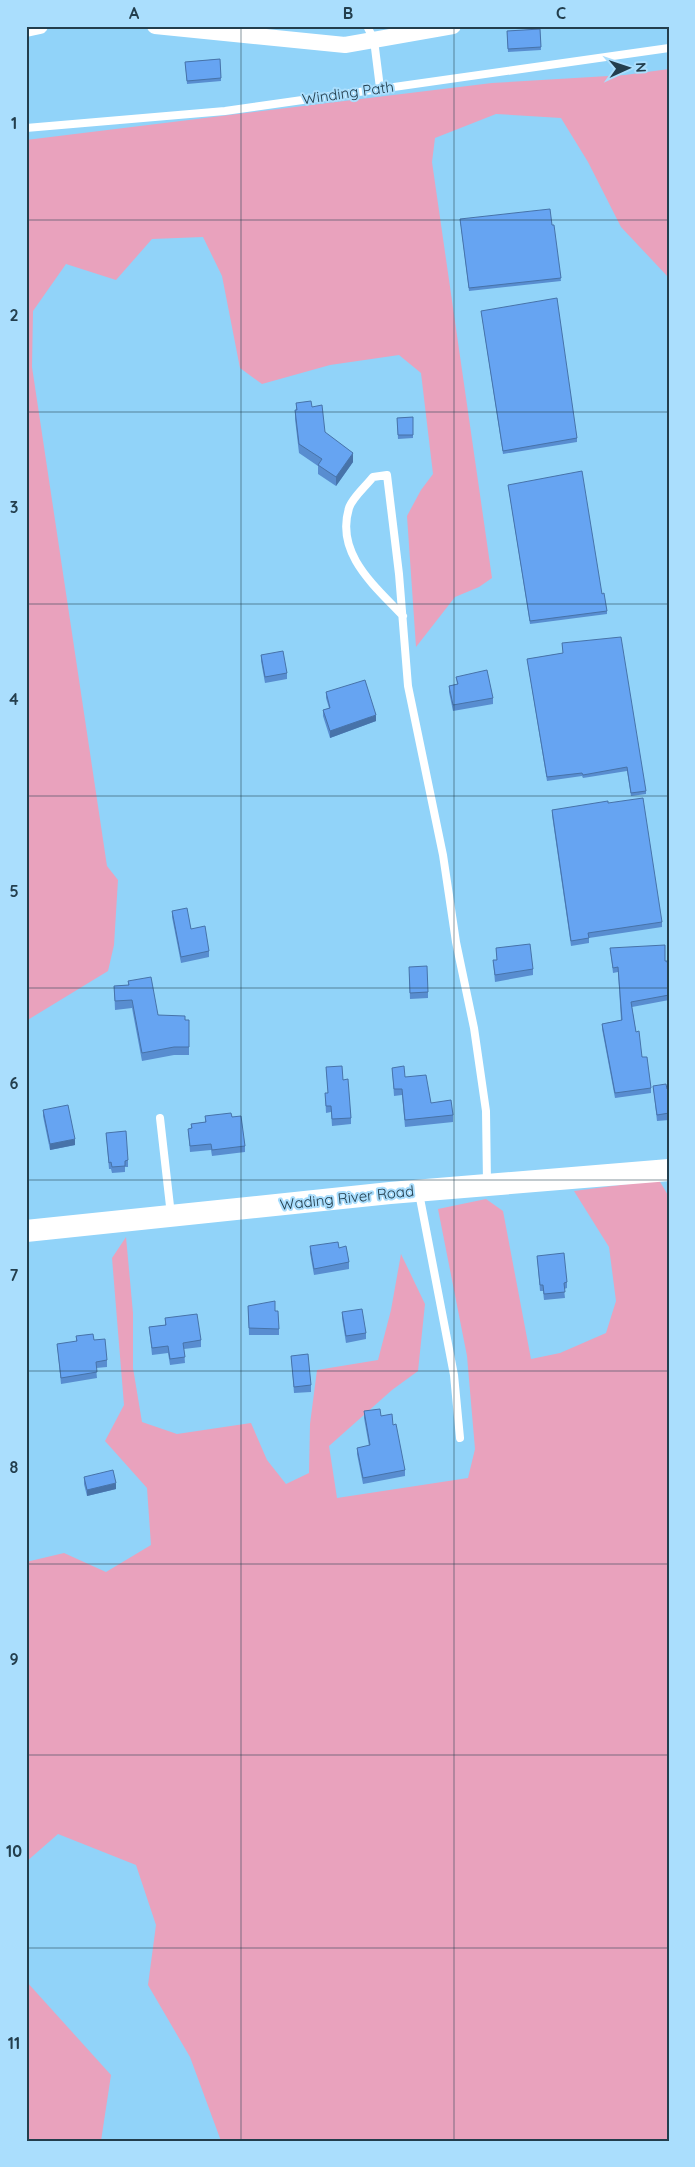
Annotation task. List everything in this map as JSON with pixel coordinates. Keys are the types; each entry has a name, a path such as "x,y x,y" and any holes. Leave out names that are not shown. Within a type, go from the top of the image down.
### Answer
{"main road":[{"name":"Wading River Road","path":"26,1231 419,1191 669,1170"}],"street":[{"path":"26,30 40,26"},
{"path":"155,26 345,45 371,33 452,26"}],"lane":[{"path":"371,33 380,88"},
{"name":"Winding Path","path":"26,128 225,111 669,48"},
{"path":"403,616 360,571 345,534 350,506 373,478 388,475 403,616 408,686 443,855 456,942 475,1037 486,1111 487,1186"},
{"path":"160,1118 171,1216"},
{"path":"419,1191 454,1375 460,1438"}],"shaded area":[{"path":"669,69 669,278 621,227 588,162 561,118 496,114 435,138 432,162 492,578 479,587 455,597 416,647 407,516 421,490 433,474 421,373 399,355 330,365 262,384 240,368 222,276 203,237 152,239 116,280 66,264 33,311 32,367 107,866 118,880 114,945 108,971 26,1021 26,140 492,83 625,75"},
{"path":"659,1180 669,1197 669,2141 221,2141 190,2057 148,1985 156,1925 136,1865 58,1834 26,1862 26,1562 64,1553 106,1572 151,1545 147,1488 105,1441 124,1405 112,1258 126,1237 133,1313 133,1368 142,1422 177,1434 251,1423 267,1460 286,1484 309,1473 310,1424 317,1370 378,1360 391,1310 401,1254 425,1304 418,1371 392,1390 329,1446 337,1498 468,1478 475,1449 467,1356 438,1209 486,1199 503,1211 531,1359 560,1353 606,1333 616,1301 609,1247 574,1191"},
{"path":"26,1981 111,2075 101,2141 26,2141"}],"building":[{"path":"540,29 541,47 508,49 507,31"},
{"path":"220,59 221,78 187,81 185,62"},
{"path":"550,209 561,278 469,288 460,219"},
{"path":"557,298 577,438 503,451 481,311"},
{"path":"311,401 312,407 322,405 325,432 353,453 336,477 318,465 322,459 299,444 295,410 297,410 296,403"},
{"path":"413,417 413,435 398,435 397,418"},
{"path":"582,471 602,594 604,593 607,611 530,621 508,485"},
{"path":"621,637 646,791 631,793 627,767 583,775 582,773 547,777 527,659 563,653 562,643"},
{"path":"283,651 287,673 265,677 261,655"},
{"path":"487,670 493,698 453,705 449,686 458,684 456,677"},
{"path":"365,680 376,715 330,731 323,710 330,708 326,692"},
{"path":"643,798 662,922 588,933 589,938 571,941 552,810 608,801 608,803"},
{"path":"187,908 191,929 205,926 209,951 181,957 172,911"},
{"path":"530,944 533,969 495,975 493,960 497,960 496,948"},
{"path":"665,945 665,961 667,961 669,971 669,995 631,1002 636,1032 639,1031 642,1057 647,1057 651,1088 615,1093 602,1024 622,1020 618,967 613,968 610,948"},
{"path":"427,966 428,992 410,993 409,967"},
{"path":"151,977 158,1015 185,1016 185,1020 189,1020 189,1047 174,1047 142,1053 132,1000 115,1001 114,986 129,985 128,981"},
{"path":"342,1066 343,1080 348,1079 351,1118 332,1119 331,1106 326,1106 325,1093 328,1093 326,1067"},
{"path":"404,1066 405,1077 426,1075 431,1103 451,1100 453,1115 405,1120 402,1089 394,1089 392,1068"},
{"path":"666,1084 667,1089 669,1089 669,1113 657,1115 653,1086"},
{"path":"68,1105 75,1139 50,1144 43,1110"},
{"path":"231,1113 232,1117 241,1116 245,1146 212,1150 211,1144 190,1146 188,1129 192,1128 191,1124 206,1122 205,1116"},
{"path":"126,1131 128,1160 125,1161 125,1166 112,1167 111,1162 109,1163 106,1133"},
{"path":"338,1242 339,1248 346,1246 349,1262 314,1269 310,1246"},
{"path":"564,1253 567,1282 564,1283 565,1292 544,1294 543,1285 540,1285 537,1256"},
{"path":"275,1301 275,1311 278,1311 279,1329 249,1328 248,1306"},
{"path":"362,1309 366,1333 346,1336 342,1312"},
{"path":"197,1314 201,1340 183,1343 185,1357 170,1359 168,1346 152,1348 149,1327 166,1325 165,1318"},
{"path":"93,1334 94,1340 105,1339 107,1360 96,1362 97,1372 61,1378 57,1344 77,1341 76,1336"},
{"path":"308,1354 311,1385 294,1387 291,1356"},
{"path":"380,1409 381,1416 392,1414 393,1425 396,1424 405,1470 363,1478 357,1448 370,1445 364,1411"},
{"path":"113,1470 116,1483 87,1490 84,1477"}]}
